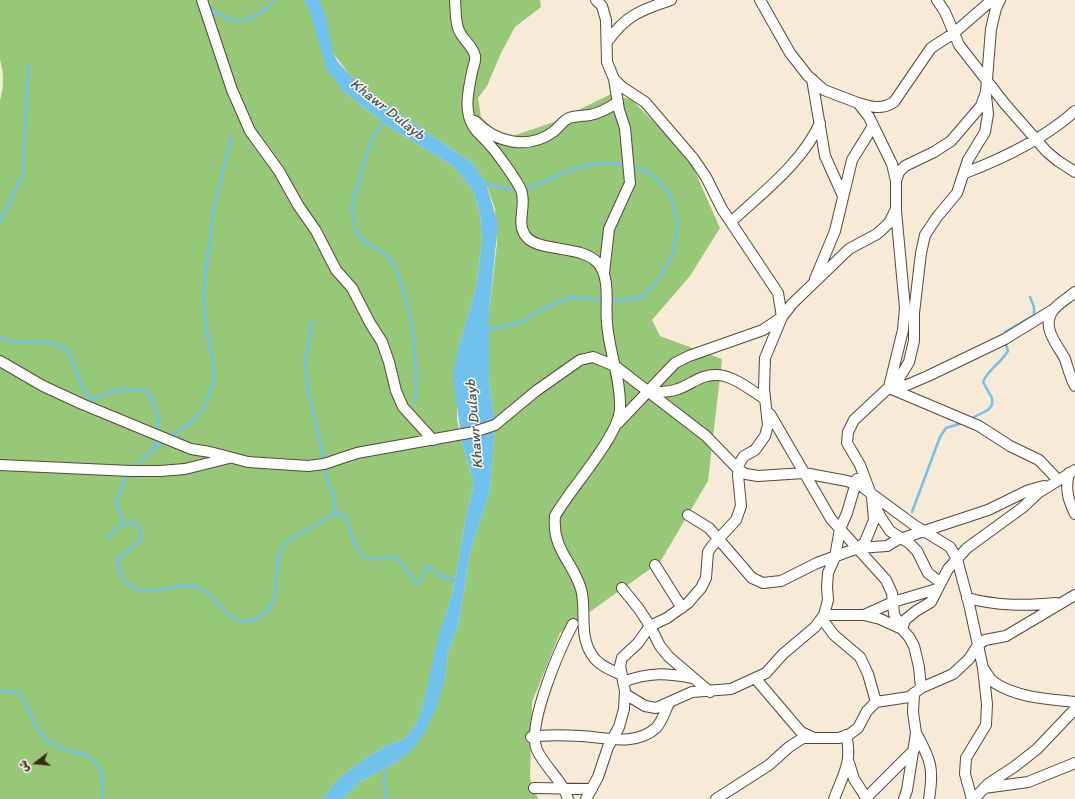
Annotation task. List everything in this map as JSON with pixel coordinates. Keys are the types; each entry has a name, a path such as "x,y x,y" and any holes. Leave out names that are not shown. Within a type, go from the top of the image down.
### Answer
{"street":[{"path":"202,0 234,96 250,131 279,171 298,205 316,231 336,270 352,288 370,323 382,342 396,391 403,407 433,440"},
{"path":"455,0 458,28 462,37 472,47 475,58 468,94 469,114 474,127 516,180 521,191 523,204 522,229 526,237 534,243 572,250 589,256 598,263 604,273"},
{"path":"596,0 602,6 606,20 607,62 614,79 625,128 630,183 609,229 604,273 607,323 619,388 620,410 615,428"},
{"path":"607,42 616,29 630,16 642,10 671,0"},
{"path":"760,0 790,53 812,79 824,90 874,108 887,107 894,102 931,48 954,33 992,0"},
{"path":"937,0 945,12 959,45 1020,123 1058,161 1075,172"},
{"path":"939,585 928,573 917,551 902,538 890,531 880,516 860,465 847,443 848,432 854,420 900,377 909,362 914,341 914,313 921,253 925,235 937,217 957,193 965,173 968,160 985,132 988,114 986,92 991,29 996,8 1000,0"},
{"path":"614,79 622,87 645,102 671,130 706,177 731,222 778,293 782,317"},
{"path":"812,79 825,156 843,196"},
{"path":"896,182 899,172 905,166 934,152 951,141 981,106 986,92"},
{"path":"469,114 480,126 498,138 512,142 528,143 543,138 569,118 593,114 608,109 618,102"},
{"path":"858,103 869,116 892,164 896,182 896,209 905,308 902,330 889,388"},
{"path":"965,173 993,162 1035,139 1075,110"},
{"path":"731,222 796,160 813,138 820,123"},
{"path":"813,285 835,232 852,160 873,126"},
{"path":"586,799 592,789 612,740 619,727 624,709 625,694 620,666 622,658 638,643 650,626 667,618 682,608 701,588 706,578 708,552 736,520 741,506 739,470 744,456 755,450 765,436 768,425 764,372 765,358 782,317 792,304 848,249 877,234 889,223 896,209"},
{"path":"889,388 907,385 1005,339 1054,309 1075,292"},
{"path":"1054,309 1049,317 1050,328 1075,386"},
{"path":"693,678 673,674 652,674 623,679 602,665 592,655 586,642 583,626 581,591 574,572 556,541 554,529 555,516 615,428 647,392 676,363 689,356 763,330 782,317"},
{"path":"0,361 43,386 156,436 191,449 210,452 248,462 317,465 357,453 474,432 495,425 514,411 536,391 580,360 593,357 615,366 706,436 739,470 746,474 758,476 804,473 847,481 871,494 924,532 950,547 957,558 967,598 983,668 987,704 986,725 966,758 965,774 973,799 984,788 1036,749 1075,709"},
{"path":"647,392 667,392 680,389 694,380 706,375 720,375 736,382 766,404 777,429 831,519 886,580 892,593 894,614 914,646 919,667 918,690 913,712 916,733 904,799"},
{"path":"889,388 979,426 1010,446 1038,460 1054,482"},
{"path":"0,465 160,471 185,469 229,458"},
{"path":"625,694 645,706 656,708 692,692 710,692 731,689 766,673 783,654 816,628 823,617 828,600 828,573 835,557 840,529 847,513 860,465"},
{"path":"902,629 905,620 931,602 939,585 957,558 967,548 1022,508 1054,482 1072,472"},
{"path":"1072,472 1066,483 1068,499 1075,514"},
{"path":"688,515 709,528 752,578 763,583 781,581 817,563 858,548 887,546 902,538 988,510 1029,490 1054,482"},
{"path":"858,548 865,542 874,520 871,494"},
{"path":"655,565 682,608"},
{"path":"864,615 893,602 939,585"},
{"path":"622,588 639,609 660,646 693,678 710,692"},
{"path":"716,799 769,765 788,747 802,738 839,738 846,735 858,728 867,711 876,702 909,697 918,690 953,674 968,659 978,645 985,640 1006,636 1075,595"},
{"path":"967,598 987,603 1015,606 1062,602"},
{"path":"823,617 864,615 880,619 902,629"},
{"path":"823,617 834,635 860,657 868,674 876,702"},
{"path":"568,799 564,787 538,751 533,737 546,683 564,640 573,624"},
{"path":"983,668 994,682 1012,691 1028,696 1075,702"},
{"path":"755,678 802,732 814,738"},
{"path":"533,737 581,736 612,740 643,735 656,728 669,703"},
{"path":"916,733 931,763 932,778 928,799"},
{"path":"834,799 848,763 850,749 846,735"},
{"path":"848,763 854,779 866,798 914,750"},
{"path":"984,788 1028,782 1075,763"},
{"path":"534,788 564,787 592,789"}],"green space":[{"path":"0,0 303,0 309,9 316,29 344,92 392,129 450,164 464,179 474,193 480,214 482,242 476,287 458,349 457,419 462,443 474,483 466,516 453,591 445,616 423,705 416,724 405,738 386,746 364,759 339,778 322,799 0,799 0,100 3,80 0,60"},
{"path":"319,0 540,0 541,7 515,27 501,53 487,86 478,98 481,117 495,130 513,136 554,122 611,94 632,100 659,127 693,167 720,228 690,276 652,320 660,336 722,359 708,481 660,562 560,633 532,702 530,779 538,799 343,799 358,783 397,762 445,680 448,652 458,626 470,553 490,490 495,425 489,380 489,313 497,243 495,209 486,183 474,164 385,104 349,74 333,53"}],"water":[{"name":"Khawr Dulayb","path":"303,0 319,0 326,15 333,53 338,62 349,74 385,104 474,164 486,183 498,224 489,313 489,380 495,425 490,490 470,553 458,626 448,652 445,680 436,708 424,734 412,750 397,762 358,783 343,799 322,799 339,778 364,759 386,746 405,738 416,724 423,705 438,638 453,591 466,516 474,483 462,443 453,376 458,349 476,287 482,242 480,214 474,193 464,179 450,164 392,129 344,92 327,70 309,9"}],"waterway":[{"path":"209,8 229,19 237,21 255,16 274,0"},
{"path":"0,222 23,174 28,64"},
{"name":"Khawr Dulayb","path":"384,122 374,135 368,151 352,206 352,214 359,235 367,244 388,256 395,266 401,283 410,317 415,351 415,403"},
{"path":"170,437 190,423 203,409 213,384 214,366 206,326 203,295 214,207 232,135"},
{"path":"524,190 573,169 585,166 598,163 625,165"},
{"path":"609,300 629,300 643,296 660,278 673,254 678,224 670,195 659,181 645,170 632,167"},
{"path":"483,183 517,191"},
{"path":"486,331 524,321 540,310 571,297 604,300"},
{"path":"1005,336 1005,332 1034,315 1034,307 1030,297"},
{"path":"312,321 305,366 308,391 324,460"},
{"path":"0,338 15,342 53,343 65,349 74,363 82,387 92,400 111,392 126,389 147,391 155,405 158,416 158,432"},
{"path":"970,419 988,410 992,405 992,398 983,382 988,373 1008,351 1005,341"},
{"path":"912,512 940,437 946,428 962,423"},
{"path":"153,449 156,437"},
{"path":"134,468 153,449 165,441"},
{"path":"324,467 329,486 333,494 336,513"},
{"path":"124,524 116,502 124,481 130,473"},
{"path":"107,539 120,526 134,522 138,525 140,530 140,540 118,560 120,572 126,582 135,589 145,591 155,591 186,586 196,587 206,592 231,616 237,620 245,622 253,620 263,614 273,600 277,566 285,544 294,536 336,513 346,517 359,552 364,557 370,559 393,557 402,564 417,583 421,582 426,566 436,571 438,575 457,581"},
{"path":"0,690 20,693 35,725 47,741 65,750 88,755 100,769 103,785 102,799"},
{"path":"385,766 384,784 387,799"}]}
